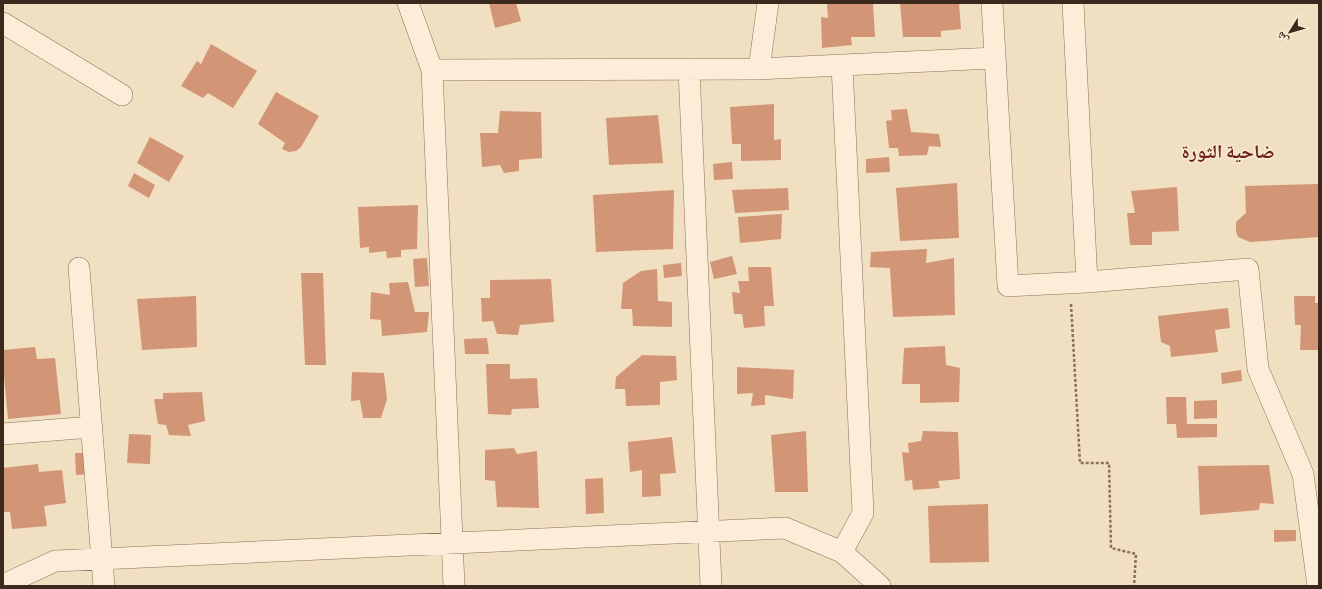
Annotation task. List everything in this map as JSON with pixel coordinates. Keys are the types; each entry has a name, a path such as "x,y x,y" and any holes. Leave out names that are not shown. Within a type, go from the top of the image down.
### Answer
{"street":[{"path":"408,3 432,70 454,586"},
{"path":"759,69 768,3"},
{"path":"992,3 1008,286 1248,269 1258,369 1303,474 1318,586"},
{"path":"1073,3 1078,282"},
{"path":"3,23 122,95"},
{"path":"432,70 759,69 995,58"},
{"path":"842,65 863,513 842,552"},
{"path":"689,69 711,586"},
{"path":"80,268 104,586"},
{"path":"3,434 92,427"},
{"path":"3,585 55,561 785,528 842,552 880,586"}],"path":[{"path":"1078,282 1080,463 1109,463 1111,548 1136,554 1134,586"}],"building":[{"path":"489,3 516,3 521,21 495,28"},
{"path":"827,3 873,3 875,37 851,37 852,45 822,48 821,17 828,18"},
{"path":"900,3 959,3 961,29 941,31 941,37 903,37"},
{"path":"211,44 257,71 233,108 208,93 203,98 181,86 197,61 201,64"},
{"path":"276,92 319,116 301,147 296,151 289,152 282,149 285,143 258,124"},
{"path":"774,104 774,140 781,139 781,160 741,161 741,144 732,144 730,107"},
{"path":"907,109 911,132 939,134 941,147 929,146 927,155 899,156 898,148 889,148 886,121 892,120 891,110"},
{"path":"500,111 541,112 542,158 519,160 519,171 504,173 500,165 482,167 480,133 498,133"},
{"path":"658,115 663,163 609,165 606,118"},
{"path":"150,137 184,156 169,182 137,163"},
{"path":"889,157 890,172 866,173 866,159"},
{"path":"732,162 733,179 714,180 713,164"},
{"path":"134,173 155,185 149,198 128,186"},
{"path":"957,183 959,238 900,241 896,188"},
{"path":"1319,184 1319,237 1250,242 1238,237 1236,232 1236,222 1246,213 1245,186"},
{"path":"1177,187 1179,231 1152,232 1152,245 1130,245 1127,213 1135,213 1131,191"},
{"path":"788,188 789,210 735,213 732,190"},
{"path":"674,190 673,249 596,252 593,195"},
{"path":"418,205 417,249 401,250 401,257 387,258 386,251 369,253 369,247 360,248 358,207"},
{"path":"782,214 781,239 740,243 738,217"},
{"path":"927,249 926,263 954,258 955,315 893,317 890,268 870,267 871,252"},
{"path":"732,256 737,274 714,279 710,262"},
{"path":"427,258 429,286 415,287 413,259"},
{"path":"681,263 682,276 664,278 663,265"},
{"path":"748,267 771,267 774,306 764,306 765,326 744,328 742,314 734,314 732,292 740,293 738,281 749,281"},
{"path":"657,269 658,301 672,302 672,327 633,326 632,309 621,309 623,283 641,271"},
{"path":"301,273 323,273 326,365 305,365"},
{"path":"551,279 554,322 520,325 518,335 497,334 493,321 482,322 481,298 490,298 490,280"},
{"path":"408,282 415,312 429,312 427,332 382,336 381,320 370,319 371,292 390,295 389,283"},
{"path":"196,296 197,347 142,350 137,299"},
{"path":"1294,296 1315,296 1315,303 1319,303 1319,350 1300,350 1301,325 1295,325"},
{"path":"1228,308 1230,328 1215,330 1218,352 1171,357 1170,346 1161,342 1158,316"},
{"path":"487,338 489,354 465,354 464,339"},
{"path":"945,346 946,365 960,368 959,402 920,403 920,384 902,384 904,348"},
{"path":"35,347 37,359 55,358 61,414 8,419 3,350"},
{"path":"642,355 676,356 677,380 660,382 660,405 626,406 625,389 615,389 616,377"},
{"path":"486,364 510,364 510,379 537,378 539,408 512,409 511,415 488,414"},
{"path":"737,367 794,370 793,399 765,395 765,405 751,406 753,393 737,394"},
{"path":"1241,370 1242,381 1222,384 1221,373"},
{"path":"352,372 384,373 387,399 381,418 363,418 360,400 351,401"},
{"path":"202,392 205,421 188,425 191,436 169,435 166,425 158,424 154,399 163,399 163,393"},
{"path":"1166,397 1186,397 1187,424 1217,424 1217,437 1177,438 1176,424 1167,424"},
{"path":"1217,400 1217,418 1194,419 1194,401"},
{"path":"806,431 808,492 775,492 771,435"},
{"path":"923,431 958,432 960,479 938,481 940,488 913,490 912,480 905,481 902,452 909,453 908,443 921,441"},
{"path":"129,434 151,435 150,464 127,463"},
{"path":"672,437 676,473 660,474 661,496 642,497 642,470 630,472 628,442"},
{"path":"514,448 517,454 537,451 539,508 497,507 495,481 485,480 485,450"},
{"path":"75,453 89,453 90,474 76,475"},
{"path":"38,464 39,472 62,470 66,503 44,506 47,526 12,529 10,512 3,512 3,468"},
{"path":"1269,465 1274,504 1260,503 1259,510 1200,515 1198,466"},
{"path":"603,478 604,513 586,514 585,479"},
{"path":"988,504 989,562 930,563 928,506"},
{"path":"1274,530 1296,530 1296,541 1274,542"}],"district":[{"name":"ضاحية الثورة","path":"1228,151"}]}
